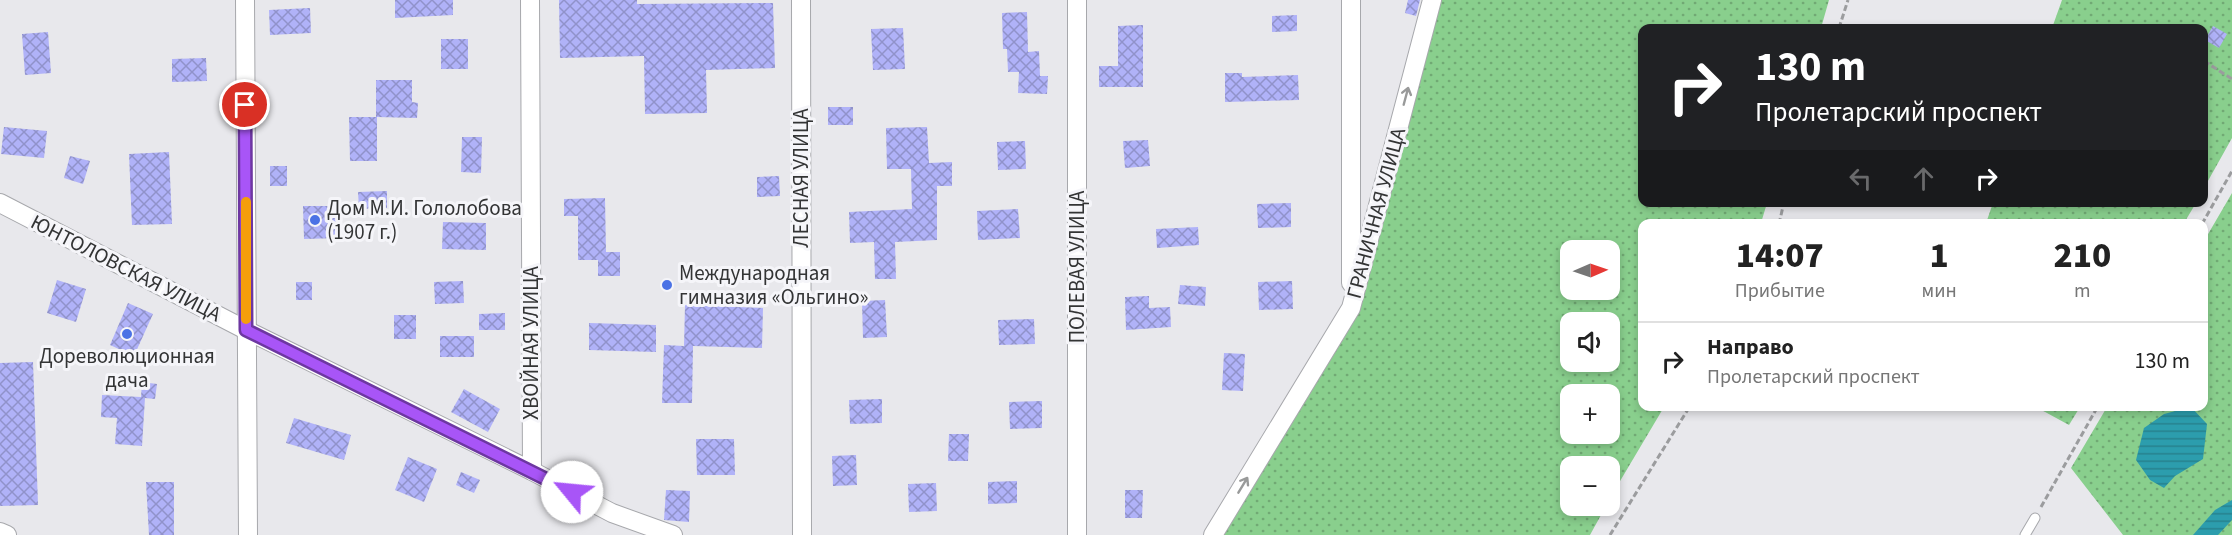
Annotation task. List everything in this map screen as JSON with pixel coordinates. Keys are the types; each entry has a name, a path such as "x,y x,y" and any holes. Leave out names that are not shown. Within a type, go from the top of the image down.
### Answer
{"street":[{"path":"245,0 248,535"},
{"name":"ХВОЙНАЯ УЛИЦА","path":"530,0 532,471"},
{"name":"ЛЕСНАЯ УЛИЦА","path":"801,0 802,535"},
{"name":"ПОЛЕВАЯ УЛИЦА","path":"1077,0 1077,535"},
{"path":"1351,0 1351,308"},
{"name":"ГРАНИЧНАЯ УЛИЦА","path":"1213,535 1351,308 1432,0"},
{"name":"ЮНТОЛОВСКАЯ УЛИЦА","path":"0,203 246,330 612,513 673,535"},
{"path":"0,532 7,535"}],"lane":[{"path":"2025,535 2035,518"}],"path":[{"path":"1840,24 1848,0"},
{"path":"2208,64 2232,79"},
{"path":"2205,219 2232,171"},
{"path":"1610,535 1687,411"},
{"path":"2035,518 2095,411"}],"green space":[{"path":"1440,0 1829,0 1822,24 1638,24 1638,207 1766,207 1762,219 1638,219 1638,411 1662,411 1620,481 1620,456 1560,456 1560,516 1600,516 1590,535 1220,535 1357,309"},
{"path":"2062,0 2232,0 2232,138 2208,181 2208,24 2053,24"},
{"path":"2232,193 2232,535 2123,535 2071,468 2105,411 2208,411 2208,234"},
{"path":"1991,207 2194,207 2186,219 1987,219"},
{"path":"2043,411 2078,411 2069,425"}],"water":[{"path":"2176,411 2195,411 2207,424 2203,459 2175,476 2164,488 2150,480 2136,460 2144,428 2164,414"},
{"path":"2232,500 2232,520 2218,535 2193,535 2215,510"}],"building":[{"path":"395,0 453,0 453,15 395,18"},
{"path":"559,0 637,0 637,4 773,3 775,68 706,70 707,113 645,114 644,56 560,58"},
{"path":"1408,0 1420,0 1416,16 1405,13"},
{"path":"310,8 311,33 270,35 269,10"},
{"path":"1027,12 1028,52 1039,51 1040,76 1048,76 1047,94 1018,93 1019,72 1008,72 1007,49 1003,49 1002,13"},
{"path":"1297,15 1297,31 1272,32 1272,16"},
{"path":"1143,25 1143,87 1099,87 1099,66 1118,66 1118,26"},
{"path":"2213,26 2227,34 2219,48 2208,42 2208,35"},
{"path":"903,28 905,69 873,70 871,29"},
{"path":"48,32 51,73 25,75 22,34"},
{"path":"441,39 468,39 468,69 441,69"},
{"path":"206,58 207,81 172,82 172,59"},
{"path":"1225,73 1242,73 1242,77 1298,75 1299,100 1225,102"},
{"path":"376,80 412,80 412,102 418,103 417,118 377,117 377,161 350,161 349,117 376,117"},
{"path":"828,107 853,107 853,125 828,125"},
{"path":"4,127 47,131 44,158 1,154"},
{"path":"927,127 929,163 952,162 952,186 937,186 937,240 895,242 896,279 875,279 874,242 850,243 849,212 912,209 911,169 887,169 886,128"},
{"path":"462,137 482,137 481,173 461,172"},
{"path":"1148,140 1150,166 1125,168 1123,141"},
{"path":"1025,141 1026,169 998,170 997,142"},
{"path":"169,152 172,224 132,225 129,154"},
{"path":"70,156 90,161 83,184 64,178"},
{"path":"270,166 287,166 287,186 270,186"},
{"path":"779,176 780,196 757,197 757,177"},
{"path":"387,191 387,208 359,209 358,192"},
{"path":"605,198 606,252 620,252 620,276 598,276 598,260 578,260 578,216 564,216 564,199"},
{"path":"1291,203 1291,227 1258,228 1257,204"},
{"path":"303,206 341,206 341,238 304,239"},
{"path":"1018,209 1020,238 978,240 977,211"},
{"path":"443,222 486,223 486,250 442,249"},
{"path":"1198,227 1199,245 1157,248 1156,229"},
{"path":"57,280 86,289 76,322 47,313"},
{"path":"463,281 464,303 435,304 434,282"},
{"path":"1292,281 1293,309 1259,310 1258,282"},
{"path":"296,282 312,282 312,300 296,300"},
{"path":"1180,285 1206,287 1205,306 1178,304"},
{"path":"1149,296 1149,308 1170,307 1171,327 1126,330 1125,297"},
{"path":"885,300 887,337 863,338 862,301"},
{"path":"128,303 153,314 134,356 110,345"},
{"path":"685,305 763,308 762,348 693,346 692,403 662,403 664,345 684,346"},
{"path":"505,313 505,330 479,330 479,314"},
{"path":"394,315 416,315 416,339 394,339"},
{"path":"1034,319 1035,344 999,345 998,320"},
{"path":"589,323 656,325 656,352 589,350"},
{"path":"440,336 474,336 474,357 440,357"},
{"path":"1224,353 1245,354 1243,391 1222,390"},
{"path":"33,362 38,505 0,506 0,363"},
{"path":"142,382 157,384 155,399 145,398 142,446 115,444 117,418 101,417 102,395 141,397"},
{"path":"464,389 500,409 488,432 451,412"},
{"path":"882,399 882,423 850,424 849,400"},
{"path":"1042,401 1042,428 1010,429 1009,402"},
{"path":"294,418 351,435 344,460 286,443"},
{"path":"949,434 969,434 968,461 948,461"},
{"path":"696,439 734,439 735,475 697,475"},
{"path":"856,455 857,485 833,486 832,456"},
{"path":"408,457 437,469 424,502 395,490"},
{"path":"461,472 480,480 474,493 456,485"},
{"path":"1017,481 1017,503 988,504 988,482"},
{"path":"146,482 174,482 174,535 149,535"},
{"path":"936,483 937,511 909,512 908,484"},
{"path":"666,490 690,491 689,522 664,520"},
{"path":"1125,490 1143,490 1142,518 1125,518"}],"slow traffic":[{"path":"246,202 246,319"}],"place":[{"name":"Дом М.И. Гололобова (1907 г.)","path":"315,220"},
{"name":"Международная гимназия «Ольгино»","path":"667,285"},
{"name":"Дореволюционная дача","path":"127,334"}],"route":[{"path":"245,105 246,330 572,492"}]}
